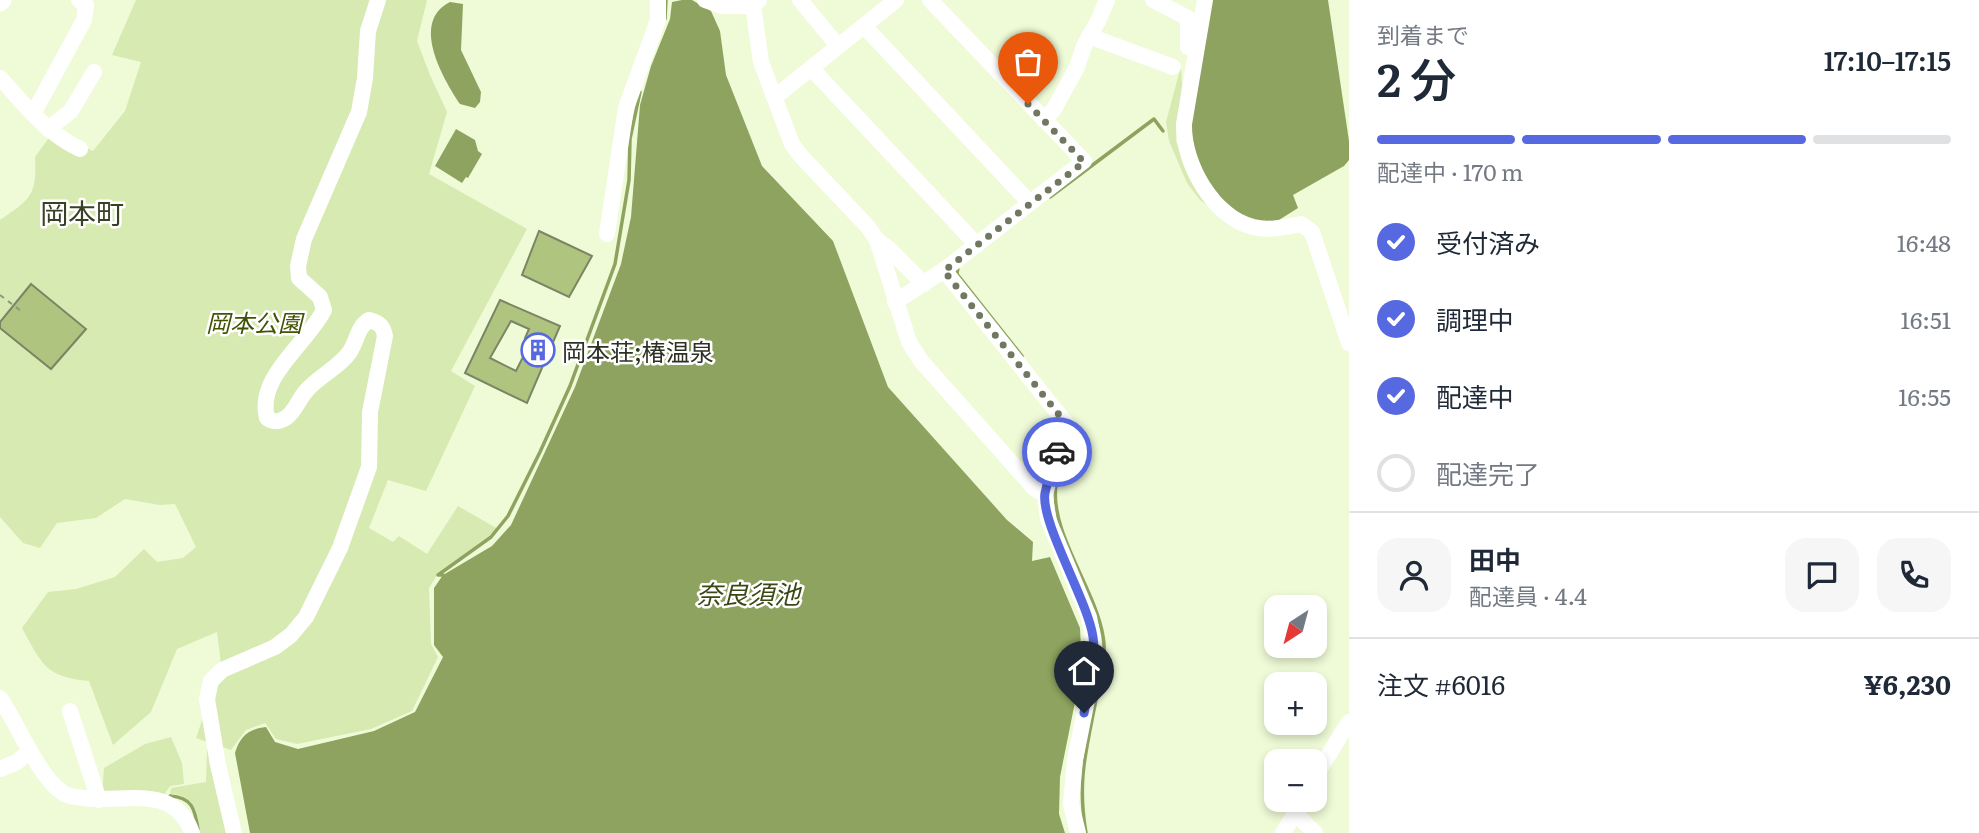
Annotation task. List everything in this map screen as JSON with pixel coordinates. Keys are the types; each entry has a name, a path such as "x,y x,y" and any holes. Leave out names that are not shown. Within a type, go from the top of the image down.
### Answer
{"street":[{"path":"33,114 84,20 86,5 79,0"},
{"path":"234,833 218,765 207,699 211,681 222,670 275,647 291,635 306,617 340,548 369,467 370,412 385,336 377,322 369,320 362,326 346,356 305,392 295,409 286,417 277,422 271,421 264,410 275,375 324,310 320,297 299,278 298,266 304,239 359,112 365,78 368,31 378,0"},
{"path":"607,234 626,108 657,20 659,0"},
{"path":"705,0 722,6 756,3 761,62 792,144 877,240 909,342 921,361 1034,488 1045,495"},
{"path":"800,0 838,46"},
{"path":"774,95 780,93 896,0"},
{"path":"895,302 944,271 1084,162 930,0"},
{"path":"1044,120 1054,109 1077,67 1107,0"},
{"path":"1153,0 1188,18 1188,69 1191,77"},
{"path":"1205,0 1191,77 1184,139 1186,151 1207,192 1224,210 1245,224 1265,229 1301,224 1312,232 1349,343"},
{"path":"864,26 1030,203"},
{"path":"1089,36 1173,67"},
{"path":"811,68 977,245"},
{"path":"48,129 71,111 94,72"},
{"path":"0,78 58,138 80,149"},
{"path":"877,240 924,284"},
{"path":"944,271 1072,431 1056,454 1045,495 1048,519 1088,617 1093,639 1094,666 1075,760 1071,804 1078,833"},
{"path":"0,698 30,751 61,792 99,800 161,800 177,807 186,815 192,833"},
{"path":"70,711 99,800"},
{"path":"1327,757 1349,722"},
{"path":"0,769 17,762 30,751"},
{"path":"1283,833 1297,812"},
{"path":"1303,812 1315,833"}],"path":[{"path":"0,295 21,311"}],"green space":[{"name":"岡本公園","path":"136,0 427,0 417,41 447,112 429,174 527,229 451,371 475,386 426,491 388,480 369,528 393,542 399,536 427,554 458,506 498,529 439,572 429,588 431,644 438,657 412,711 371,729 297,744 276,739 265,723 246,730 231,750 196,738 221,664 217,632 177,649 151,712 113,745 89,681 63,676 46,666 22,628 48,592 76,589 115,577 144,549 157,562 183,558 196,547 175,504 160,505 125,499 96,518 57,523 40,548 23,543 0,517 0,220 19,207 30,195 35,180 35,157 53,132 93,151 125,111 141,62 112,55"},
{"path":"1181,66 1182,85 1176,141 1186,168 1218,213 1200,200 1187,183 1169,141 1166,122"},
{"path":"171,737 182,763 184,784 170,786 164,795 102,795 104,768 145,744"},
{"path":"207,748 230,833 200,833 194,806 185,797 170,794 171,788 206,782"}],"water":[{"name":"奈良須池","path":"692,0 711,11 720,31 726,75 762,166 833,241 888,387 1007,520 1033,542 1032,561 1050,557 1080,628 1082,667 1060,777 1059,814 1065,833 250,833 235,753 246,734 266,727 275,742 298,749 374,731 415,712 443,657 434,645 434,588 443,575 492,546 511,525 575,387 621,264 631,217 640,105 651,66 670,19 672,2"},
{"path":"1209,0 1328,0 1349,141 1349,160 1344,166 1293,195 1298,208 1271,225 1245,219 1221,198 1205,178 1189,135"},
{"path":"450,2 463,4 461,50 481,92 480,102 475,108 460,104 439,66 434,51 432,23 438,11"},
{"path":"456,129 475,140 478,151 482,154 468,178 462,183 435,166"}],"building":[{"path":"539,231 592,256 569,297 522,275"},
{"path":"31,284 86,329 51,369 0,328 0,322"},
{"name":"岡本荘;椿温泉","path":"500,300 560,326 527,403 465,373","holes":["511,321 529,329 525,338 531,341 516,371 490,358"]}],"waterway":[{"path":"665,19 666,0"},
{"path":"443,575 438,575 491,537 508,516 570,386 615,264 629,180 630,139 640,92"},
{"path":"1050,197 1154,119 1163,131"},
{"path":"958,267 957,274 1022,356"},
{"path":"1056,484 1059,521 1098,618 1104,644 1103,668 1084,766 1082,797 1086,833"},
{"path":"170,796 183,799 191,805 198,829"}],"way so far":[{"path":"1028,104 1084,162 944,271 1072,431 1057,452"}],"place":[{"name":"岡本荘;椿温泉","path":"538,350"}],"district":[{"name":"岡本町","path":"82,212"}],"route":[{"path":"1057,452 1045,495 1048,519 1088,617 1093,639 1094,666 1084,713"}]}
